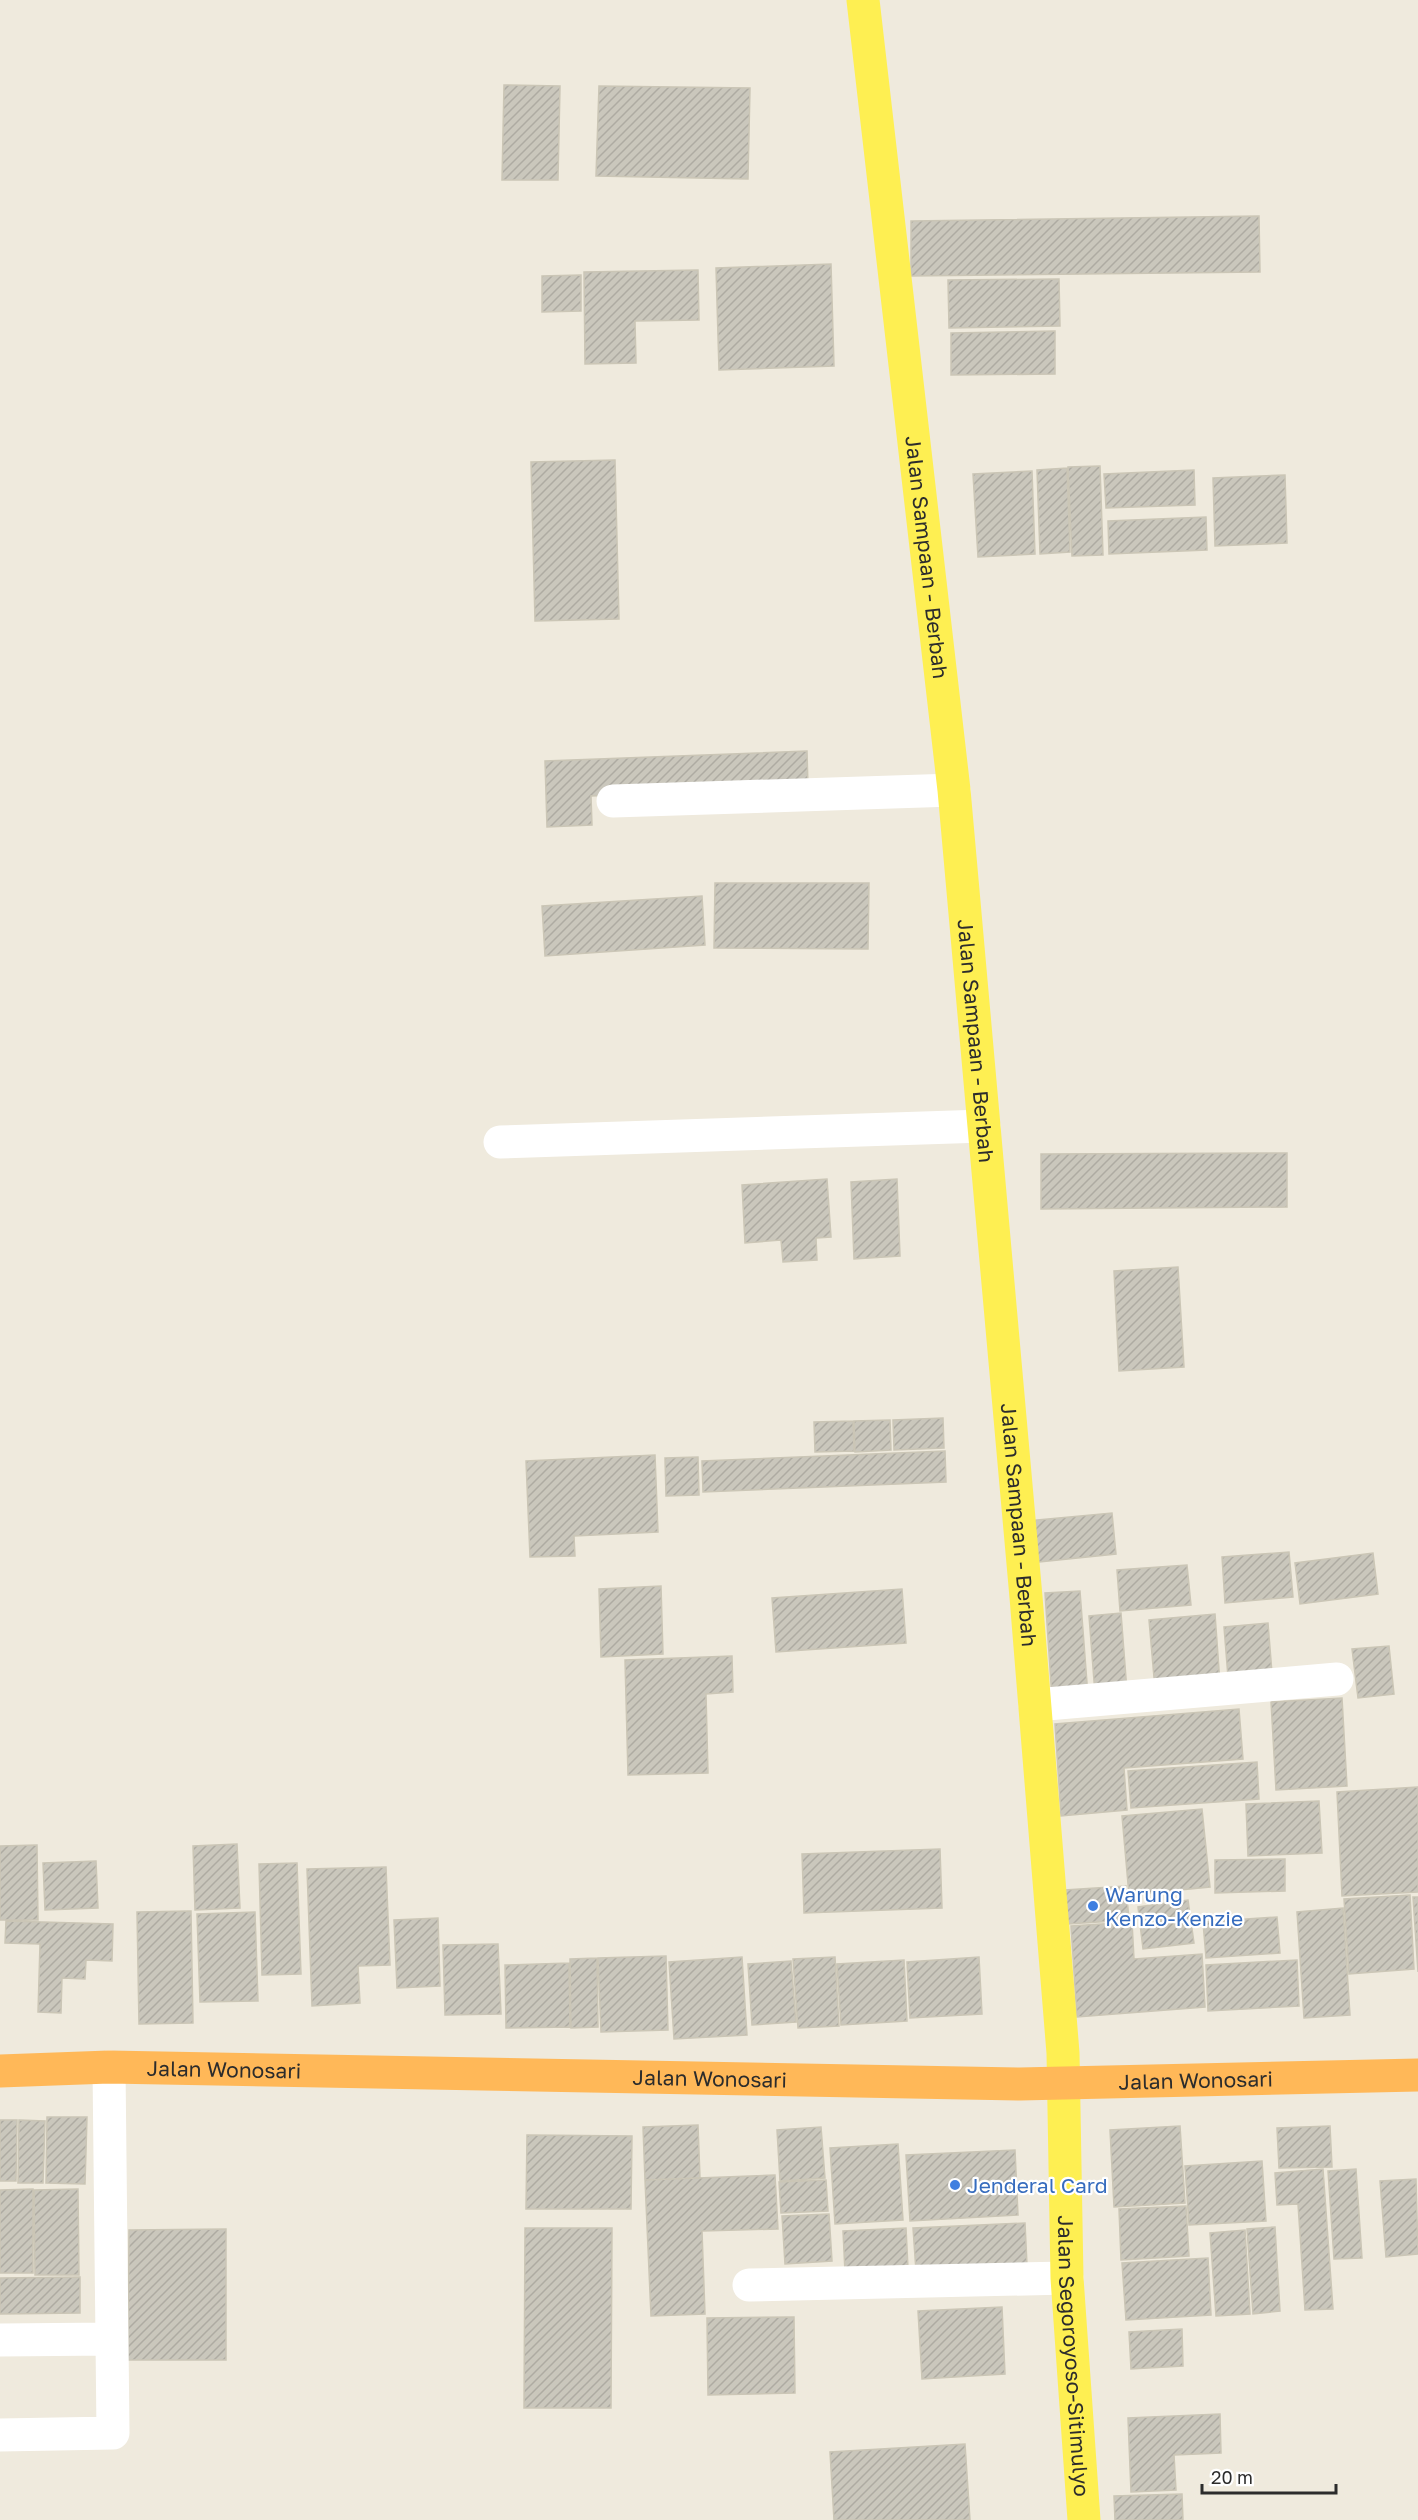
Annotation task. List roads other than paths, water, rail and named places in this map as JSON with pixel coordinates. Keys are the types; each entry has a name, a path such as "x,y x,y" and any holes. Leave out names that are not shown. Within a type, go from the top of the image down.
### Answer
{"highway":[{"name":"Jalan Wonosari","path":"0,2071 109,2067 1064,2083 1418,2075"}],"main road":[{"name":"Jalan Sampaan - Berbah","path":"863,0 954,790 1035,1705 1064,2083"},
{"name":"Jalan Segoroyoso-Sitimulyo","path":"1064,2083 1067,2278 1084,2520"}],"street":[{"path":"613,801 954,790"},
{"path":"500,1142 984,1126"},
{"path":"1035,1705 1337,1679"},
{"path":"0,2435 113,2433 109,2067"},
{"path":"749,2285 1067,2278"},
{"path":"0,2340 111,2339"}],"place":[{"name":"Warung Kenzo-Kenzie","path":"1093,1906"},
{"name":"Jenderal Card","path":"955,2185"}]}
